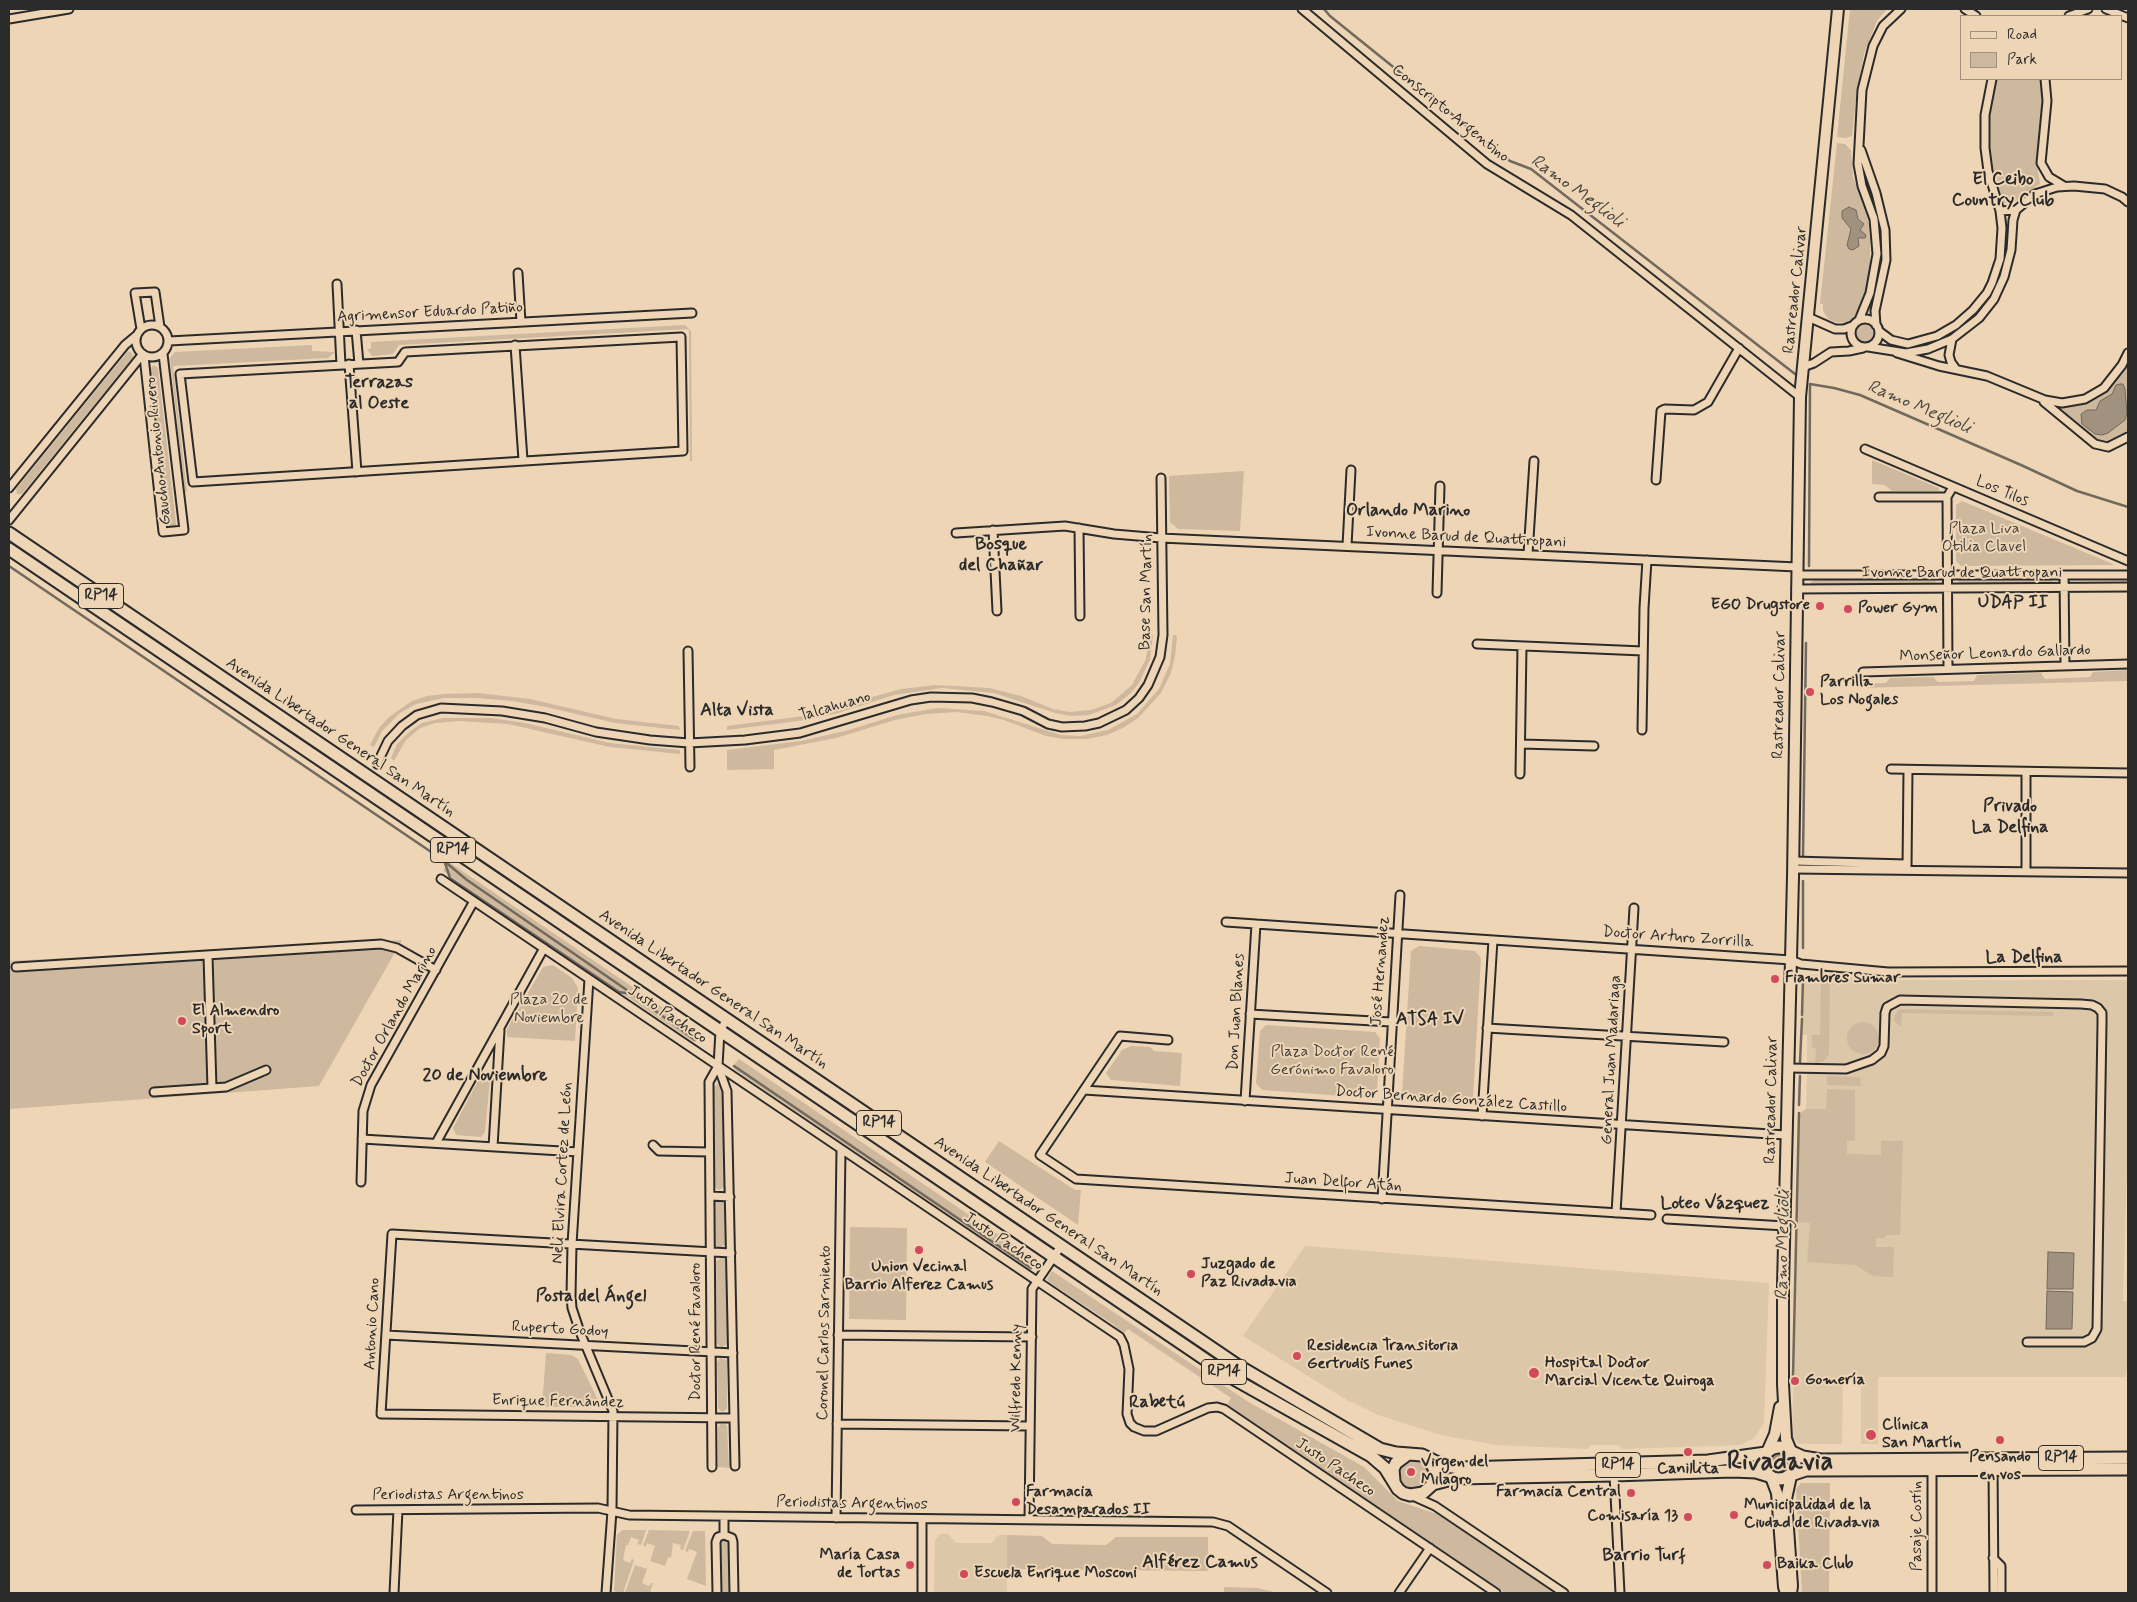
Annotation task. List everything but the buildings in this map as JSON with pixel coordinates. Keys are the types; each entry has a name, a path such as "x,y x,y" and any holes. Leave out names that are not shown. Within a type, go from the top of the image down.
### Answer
{"main road":[{"name":"Rastreador Calivar","path":"1791,1452 1786,1439 1783,1384 1784,1226 1793,865 1800,397 1838,9"},
{"name":"Avenida Libertador General San Martín","path":"9,533 1267,1384 1380,1449 1396,1453 1422,1455 1444,1466 1475,1468 1708,1461 1767,1452"},
{"name":"Avenida Libertador General San Martín","path":"9,549 1251,1390 1371,1456 1385,1468 1398,1488 1410,1495"},
{"path":"186,669 194,658"},
{"name":"Rastreador Calivar","path":"1767,1452 1777,1427 1783,1384"},
{"path":"1786,1593 1777,1493 1763,1467 1767,1452 1777,1447 1791,1452 1796,1462 1786,1499 1791,1593"},
{"name":"RP14","path":"1791,1452 1803,1458 1818,1460 2128,1469"},
{"path":"1395,1483 1393,1476 1396,1463 1408,1454"},
{"path":"1428,1458 1434,1470 1433,1484"},
{"name":"RP14","path":"1993,1464 2128,1458"},
{"name":"RP14","path":"1791,1476 1806,1470 1932,1464"},
{"name":"RP14","path":"1410,1495 1423,1493 1433,1484 1456,1478 1614,1476 1733,1471 1756,1472 1770,1477"},
{"path":"1770,1477 1779,1480 1791,1476"}],"street":[{"path":"9,18 69,9"},
{"name":"Conscripto Argentino","path":"1302,9 1487,164 1572,215 1800,397"},
{"path":"1808,316 1835,329 1844,329 1852,326 1859,320 1870,292 1877,254 1874,219 1859,172 1862,90 1869,57 1883,26 1901,9"},
{"path":"2072,15 2088,9"},
{"path":"2106,9 2128,14"},
{"path":"2120,13 2128,18"},
{"path":"1859,320 1868,319 1885,336 1899,343 1918,342 1942,333 1973,310 1987,293 2000,259 2002,233 2000,211 1988,171 1985,142 1985,115 1992,80"},
{"path":"2043,191 2046,186 2041,157 2046,119 2045,80"},
{"path":"1803,367 1814,363 1831,352 1849,351 1866,347 1876,342 1878,328 1875,312 1886,260 1885,230 1876,193 1859,143"},
{"path":"2045,173 2052,180 2065,186"},
{"path":"2000,211 2016,210 2029,198 2043,191 2065,186 2128,193"},
{"path":"2114,192 2128,202"},
{"path":"1897,353 1928,350 1952,340 1987,310 1999,289 2009,263 2016,210"},
{"path":"518,273 521,322"},
{"path":"337,284 341,365"},
{"path":"155,292 160,327 167,334 169,341 167,350 154,358 143,355 136,346 139,332 135,293 155,292"},
{"name":"Agrimensor Eduardo Patiño","path":"169,341 692,313"},
{"path":"9,488 125,344 147,326 160,327"},
{"path":"1852,326 1852,340 1866,347 1897,353 1939,366 2004,382 2038,398 2062,403 2074,402 2096,394 2112,378 2128,353"},
{"path":"356,330 359,364"},
{"path":"681,337 683,451 193,482 180,374 359,364 398,362 405,352 681,337"},
{"path":"1952,340 1949,355 1951,362 1957,369"},
{"path":"515,345 523,460"},
{"path":"1656,480 1661,411 1665,409 1694,410 1708,402 1739,348"},
{"name":"Gaucho Antonio Rivero","path":"143,355 163,532 184,530 163,354"},
{"path":"9,520 143,355"},
{"path":"349,364 356,472"},
{"path":"2038,398 2095,444 2108,447 2128,437"},
{"name":"Los Tilos","path":"1865,450 2128,561"},
{"path":"1528,554 1534,461"},
{"path":"1347,546 1351,470"},
{"name":"Base San Martín","path":"1137,700 1148,686 1161,650 1163,635 1160,478"},
{"path":"1436,593 1440,486"},
{"path":"1948,669 1947,497 1953,486"},
{"path":"1879,497 1947,497"},
{"name":"Ivonne Barud de Quattropani","path":"956,533 1065,526 1114,534 1161,538 1647,560 1797,571 1948,575 2128,575"},
{"path":"1079,528 1080,616"},
{"path":"993,530 997,611"},
{"path":"1642,730 1644,608 1647,560"},
{"path":"2064,575 2065,666"},
{"name":"Ivonne Barud de Quattropani","path":"1796,589 2128,587"},
{"path":"1477,644 1643,651"},
{"path":"1520,774 1522,646"},
{"path":"688,651 690,767"},
{"name":"Monseñor Leonardo Gallardo","path":"1863,672 2128,664"},
{"name":"Talcahuano","path":"377,764 388,741 402,726 417,715 441,708 502,711 545,718 596,732 650,740 689,743 745,740 800,733 911,700 931,697 972,698 992,702 1022,711 1048,724 1068,727 1085,726 1112,718 1126,710 1137,700"},
{"path":"1521,744 1594,746"},
{"path":"1891,770 2128,773"},
{"path":"1907,867 1908,770"},
{"path":"2026,772 2026,872"},
{"path":"1793,865 2128,873"},
{"name":"Justo Pacheco","path":"440,879 1122,1340 1129,1369 1127,1414 1130,1423 1134,1427 1144,1432 1156,1431 1208,1408 1217,1407 1224,1409 1496,1593"},
{"name":"José Hernandez","path":"1382,1199 1400,895"},
{"name":"Doctor Orlando Marino","path":"361,1182 363,1111 371,1085 474,901"},
{"name":"General Juan Madariaga","path":"1616,1213 1634,908"},
{"name":"Doctor Arturo Zorrilla","path":"1226,922 1791,960 1801,964 1888,972 2128,971"},
{"name":"Don Juan Blanes","path":"1245,1101 1256,924"},
{"path":"1482,1116 1493,940"},
{"path":"16,967 381,944 397,948 436,970"},
{"path":"436,1143 544,948"},
{"path":"208,956 212,1088"},
{"name":"Neli Elvira Cortez de León","path":"589,979 572,1244 572,1308 609,1398 613,1416 612,1511 606,1593"},
{"path":"1788,1068 1846,1069 1872,1060 1881,1053 1884,1046 1887,1006 1900,1000 2081,1004 2092,1005 2098,1008 2102,1013 2102,1023 2097,1328 2092,1338 2084,1342 2027,1342"},
{"path":"1250,1014 1391,1022"},
{"path":"728,1020 720,1031 718,1066 727,1091 734,1466"},
{"path":"493,1147 501,1027"},
{"path":"1487,1028 1724,1042"},
{"path":"1084,1090 1120,1036 1168,1040"},
{"name":"Doctor René Favaloro","path":"712,1467 709,1082 718,1066"},
{"path":"154,1092 226,1087 266,1070"},
{"name":"Doctor Bernardo González Castillo","path":"1084,1090 1622,1126 1786,1135"},
{"name":"Juan Delfor Atán","path":"1084,1090 1040,1155 1076,1179 1651,1215"},
{"path":"362,1139 578,1152"},
{"path":"654,1145 659,1151 709,1152"},
{"name":"Coronel Carlos Sarmiento","path":"836,1518 840,1149"},
{"path":"710,1196 730,1196"},
{"path":"1667,1218 1784,1226"},
{"name":"Antonio Cano","path":"381,1414 392,1234 572,1244"},
{"path":"572,1244 731,1253"},
{"name":"Wilfredo Kenny","path":"1029,1520 1032,1289 1061,1246"},
{"name":"Ruperto Godoy","path":"386,1334 733,1353"},
{"path":"838,1335 1032,1338"},
{"name":"Enrique Fernández","path":"381,1414 734,1418"},
{"path":"837,1424 1030,1426"},
{"name":"Pasaje Costín","path":"1932,1464 1932,1593"},
{"path":"1993,1464 1994,1593"},
{"path":"1614,1476 1620,1593"},
{"path":"1410,1495 1434,1506 1564,1593"},
{"name":"Periodistas Argentinos","path":"356,1510 598,1508 629,1515 1218,1522 1232,1529 1327,1593"},
{"path":"394,1593 398,1510"},
{"path":"724,1516 724,1535"},
{"path":"922,1519 922,1593"},
{"path":"717,1593 716,1542 718,1537 724,1535 732,1538 733,1542 734,1593"},
{"path":"1399,1593 1430,1548"},
{"path":"1993,1558 2001,1566 2001,1593"}],"shaded area":[{"path":"1849,207 1856,210 1858,219 1864,224 1860,230 1866,235 1865,238 1858,238 1859,246 1853,250 1849,249 1847,245 1851,229 1842,218 1842,211"},
{"path":"2123,384 2125,389 2127,413 2125,420 2108,433 2102,435 2095,434 2082,424 2081,414 2087,410 2096,410 2100,401 2112,394 2116,385"},
{"path":"1809,974 1886,980 2128,980 2128,1130 2123,1301 2128,1301 2128,1372 2126,1372 2126,1377 1878,1377 1878,1444 1861,1444 1861,1377 1843,1376 1842,1444 1799,1444 1792,1437 1800,1114 1806,1109 1807,1076 1807,1035 1802,1035 1803,979"},
{"name":"Hospital Doctor Marcial Vicente Quiroga","path":"1305,1246 1769,1283 1764,1423 1754,1438 1741,1445 1623,1449 1618,1445 1591,1445 1588,1449 1496,1445 1441,1435 1378,1415 1347,1400 1243,1336"},
{"path":"2048,1252 2074,1253 2073,1289 2047,1289"},
{"path":"2047,1291 2073,1292 2072,1329 2046,1329"},
{"path":"1781,1453 1788,1456 1791,1463 1788,1470 1781,1473 1774,1470 1771,1463 1774,1456"},
{"path":"940,1534 948,1534 956,1543 991,1543 999,1535 1007,1535 1007,1593 934,1593 935,1540"}],"green space":[{"path":"1850,9 1887,9 1877,21 1864,54 1857,90 1852,136 1846,138 1837,137"},
{"path":"1997,80 2041,80 2042,122 2036,158 2040,184 2012,204 2004,203 1998,194 1989,154 1989,117"},
{"path":"1837,143 1845,144 1851,150 1853,176 1868,220 1870,240 1870,267 1866,289 1859,309 1849,323 1835,322 1828,319 1823,311 1823,304 1820,304"},
{"path":"1865,323 1872,326 1875,333 1872,340 1865,343 1858,340 1855,333 1858,326"},
{"path":"685,325 689,329 399,345 393,354 372,356 367,349 371,349 371,342"},
{"path":"689,329 691,331 692,461 690,461"},
{"path":"312,345 312,351 335,352 328,358 173,366 187,492 185,492 170,358 175,352"},
{"path":"128,351 132,353 133,357 22,494 17,494 16,489"},
{"path":"2128,362 2128,430 2123,437 2108,442 2098,440 2060,410 2062,407 2087,403 2102,394 2121,374"},
{"path":"154,365 158,368 177,532 170,533 150,369"},
{"path":"1872,460 1939,488 1939,491 1892,491 1885,485 1872,484"},
{"path":"1244,471 1240,531 1178,529 1170,522 1169,476"},
{"name":"Plaza Liva Otilia Clavel","path":"1962,501 2113,565 1961,566 1956,561 1956,505"},
{"path":"9,538 182,657 180,659 9,544"},
{"path":"1934,579 1936,582 1934,584 1814,585 1810,583 1814,580"},
{"path":"1959,579 2051,579 2053,581 2051,583 1962,584 1958,583"},
{"path":"1149,635 1153,635 1150,659 1139,683 1131,693 1116,705 1089,715 1071,716 1055,713 994,693 942,688 894,695 838,713 806,720 727,730 727,726 804,716 901,689 936,685 989,688 1021,696 1053,709 1069,712 1091,710 1111,703 1132,685 1146,659"},
{"path":"1173,635 1177,637 1175,656 1171,673 1161,693 1138,718 1123,728 1107,735 1087,739 1063,739 1046,736 1004,720 987,716 957,712 926,714 895,720 836,738 774,750 774,769 727,770 727,750 801,741 849,730 897,715 937,708 984,711 1061,735 1080,736 1108,730 1137,714 1159,689 1170,664"},
{"path":"2128,670 2128,681 1857,688 1857,684 1886,683 1890,678 1933,677 1938,682 1974,681 1977,675 2041,673 2045,679 2090,677 2093,672"},
{"path":"203,671 482,859 480,862 202,674"},
{"path":"478,693 530,699 616,719 679,726 680,730 615,723 512,701 444,698 416,704 400,713 382,731 374,747 370,745 379,728 389,717 412,701 427,696"},
{"path":"443,718 491,718 525,723 610,743 680,750 680,754 610,747 508,724 459,721 435,723 420,728 406,740 394,761 391,758 397,744 409,732 422,723"},
{"path":"486,861 673,988 671,992 483,865"},
{"path":"449,862 700,1033 699,1038 694,1042 692,1041 443,871"},
{"name":"El Almendro Sport","path":"402,940 319,1086 9,1109 9,961"},
{"path":"1419,946 1475,951 1481,958 1473,1098 1467,1103 1407,1100 1402,1094 1411,951"},
{"name":"Plaza 20 de Noviembre","path":"553,965 572,978 578,988 575,1041 507,1037 507,1029 543,967"},
{"path":"1821,975 1830,976 1829,1054 1824,1061 1815,1064 1816,1048 1812,1048 1812,1035 1820,1035"},
{"path":"1899,1009 2052,1012 2054,1014 2052,1016 1902,1013 1901,1027 1894,1021"},
{"path":"1863,1022 1869,1023 1874,1027 1878,1032 1878,1044 1874,1049 1869,1053 1863,1054 1857,1053 1852,1049 1848,1044 1847,1038 1848,1032 1852,1027 1857,1023"},
{"name":"Plaza Doctor René Gerónimo Favaloro","path":"1266,1025 1375,1032 1380,1038 1377,1091 1371,1098 1262,1090 1256,1083 1260,1031"},
{"path":"1131,1046 1150,1047 1154,1051 1182,1053 1180,1086 1111,1080 1106,1073 1122,1050"},
{"path":"766,1051 1013,1219 1026,1229 1024,1232 763,1054"},
{"path":"739,1059 1037,1261 1036,1266 1030,1270 735,1070 733,1066"},
{"path":"485,1074 490,1079 485,1132 481,1137 456,1135 453,1128 481,1075"},
{"path":"1827,1076 1860,1077 1861,1086 1827,1085"},
{"path":"718,1084 722,1089 724,1187 719,1190 715,1187 714,1087"},
{"path":"1827,1089 1855,1090 1855,1141 1847,1141 1847,1154 1881,1155 1881,1141 1903,1141 1900,1235 1886,1235 1885,1238 1876,1238 1876,1247 1894,1247 1893,1277 1873,1276 1855,1265 1807,1262 1810,1223 1798,1222 1800,1113 1806,1109 1826,1109"},
{"path":"999,1141 1075,1190 1081,1190 1078,1225 985,1162"},
{"path":"719,1200 724,1203 725,1245 720,1248 716,1246 715,1203"},
{"path":"850,1227 907,1228 906,1320 849,1319"},
{"path":"721,1258 727,1262 727,1344 722,1347 717,1344 716,1261"},
{"path":"1052,1271 1247,1401 1364,1467 1398,1501 1437,1514 1555,1593 1505,1593 1227,1405 1231,1398 1128,1329 1123,1334 1114,1325 1049,1282 1047,1279"},
{"path":"1088,1272 1105,1280 1368,1448 1251,1385 1087,1274"},
{"path":"546,1353 571,1355 578,1359 598,1400 594,1407 542,1407"},
{"path":"720,1358 727,1360 727,1409 722,1412 718,1408 717,1362"},
{"path":"720,1424 727,1426 729,1468 718,1467 718,1428"},
{"path":"1414,1459 1425,1463 1429,1474 1425,1485 1414,1489 1403,1485 1399,1474 1403,1463"},
{"path":"1801,1483 1830,1483 1829,1593 1802,1593 1796,1489"},
{"path":"622,1530 646,1530 641,1545 637,1544 639,1540 631,1537 628,1545 626,1545 623,1560 630,1563 632,1559 634,1560 623,1593 619,1593 614,1591 617,1535"},
{"path":"649,1530 690,1531 683,1550 680,1549 681,1545 673,1543 671,1558 668,1557 665,1566 650,1561 655,1546 647,1543 646,1547 643,1546"},
{"path":"693,1531 705,1531 706,1586 687,1579 697,1552 689,1549 688,1552 685,1551"},
{"path":"1007,1535 1042,1536 1052,1544 1106,1545 1116,1537 1208,1537 1208,1571 1007,1569"},
{"path":"724,1540 730,1544 730,1593 722,1593 721,1545"},
{"path":"635,1565 647,1569 642,1583 649,1586 653,1583 650,1593 625,1593"},
{"path":"1224,1587 1258,1588 1273,1592 1224,1593"}],"waterway":[{"name":"Ramo Meglioli","path":"1324,9 1330,16 1510,161 1531,169 1795,374"},
{"name":"Ramo Meglioli","path":"1809,566 1810,384 1860,395 2077,491 2128,507"},
{"path":"9,566 443,860 467,880 634,995 695,1040"},
{"name":"Ramo Meglioli","path":"1803,856 1806,643"},
{"path":"445,863 450,878 619,992 631,994"},
{"name":"Ramo Meglioli","path":"1803,881 1803,948"},
{"name":"Ramo Meglioli","path":"1802,1015 1803,979"},
{"name":"Ramo Meglioli","path":"1800,1062 1802,1019"},
{"path":"734,1066 1031,1268"},
{"name":"Ramo Meglioli","path":"1799,1105 1800,1076"},
{"name":"Ramo Meglioli","path":"1793,1376 1799,1113"}],"place":[{"name":"EGO Drugstore","path":"1820,606"},
{"name":"Power Gym","path":"1848,609"},
{"name":"Parrilla Los Nogales","path":"1810,692"},
{"name":"Fiambres Sumar","path":"1775,979"},
{"name":"El Almendro Sport","path":"182,1021"},
{"name":"Union Vecinal Barrio Alferez Camus","path":"919,1250"},
{"name":"Juzgado de Paz Rivadavia","path":"1191,1274"},
{"name":"Residencia Transitoria Gertrudis Funes","path":"1297,1356"},
{"name":"Hospital Doctor Marcial Vicente Quiroga","path":"1534,1373"},
{"name":"Gomería","path":"1795,1381"},
{"name":"Clínica San Martín","path":"1871,1435"},
{"name":"Pensando en vos","path":"2000,1440"},
{"name":"Canillita","path":"1688,1452"},
{"name":"Virgen del Milagro","path":"1411,1472"},
{"name":"Farmacia Central","path":"1631,1493"},
{"name":"Farmacia Desamparados II","path":"1016,1502"},
{"name":"Municipalidad de la Ciudad de Rivadavia","path":"1734,1515"},
{"name":"Comisaría 13","path":"1688,1517"},
{"name":"María Casa de Tortas","path":"910,1565"},
{"name":"Baika Club","path":"1767,1565"},
{"name":"Escuela Enrique Mosconi","path":"964,1574"}],"district":[{"name":"El Ceibo Country Club","path":"2003,190"},
{"name":"Terrazas al Oeste","path":"379,393"},
{"name":"Orlando Marino","path":"1408,511"},
{"name":"Bosque del Chañar","path":"1001,555"},
{"name":"UDAP II","path":"2013,603"},
{"name":"Alta Vista","path":"737,711"},
{"name":"Privado La Delfina","path":"2010,818"},
{"name":"La Delfina","path":"2024,958"},
{"name":"ATSA IV","path":"1430,1020"},
{"name":"20 de Noviembre","path":"485,1076"},
{"name":"Loteo Vázquez","path":"1715,1204"},
{"name":"Posta del Ángel","path":"591,1297"},
{"name":"Rabetú","path":"1157,1403"},
{"name":"Rivadavia","path":"1780,1464"},
{"name":"Barrio Turf","path":"1644,1556"},
{"name":"Alférez Camus","path":"1200,1563"}]}
